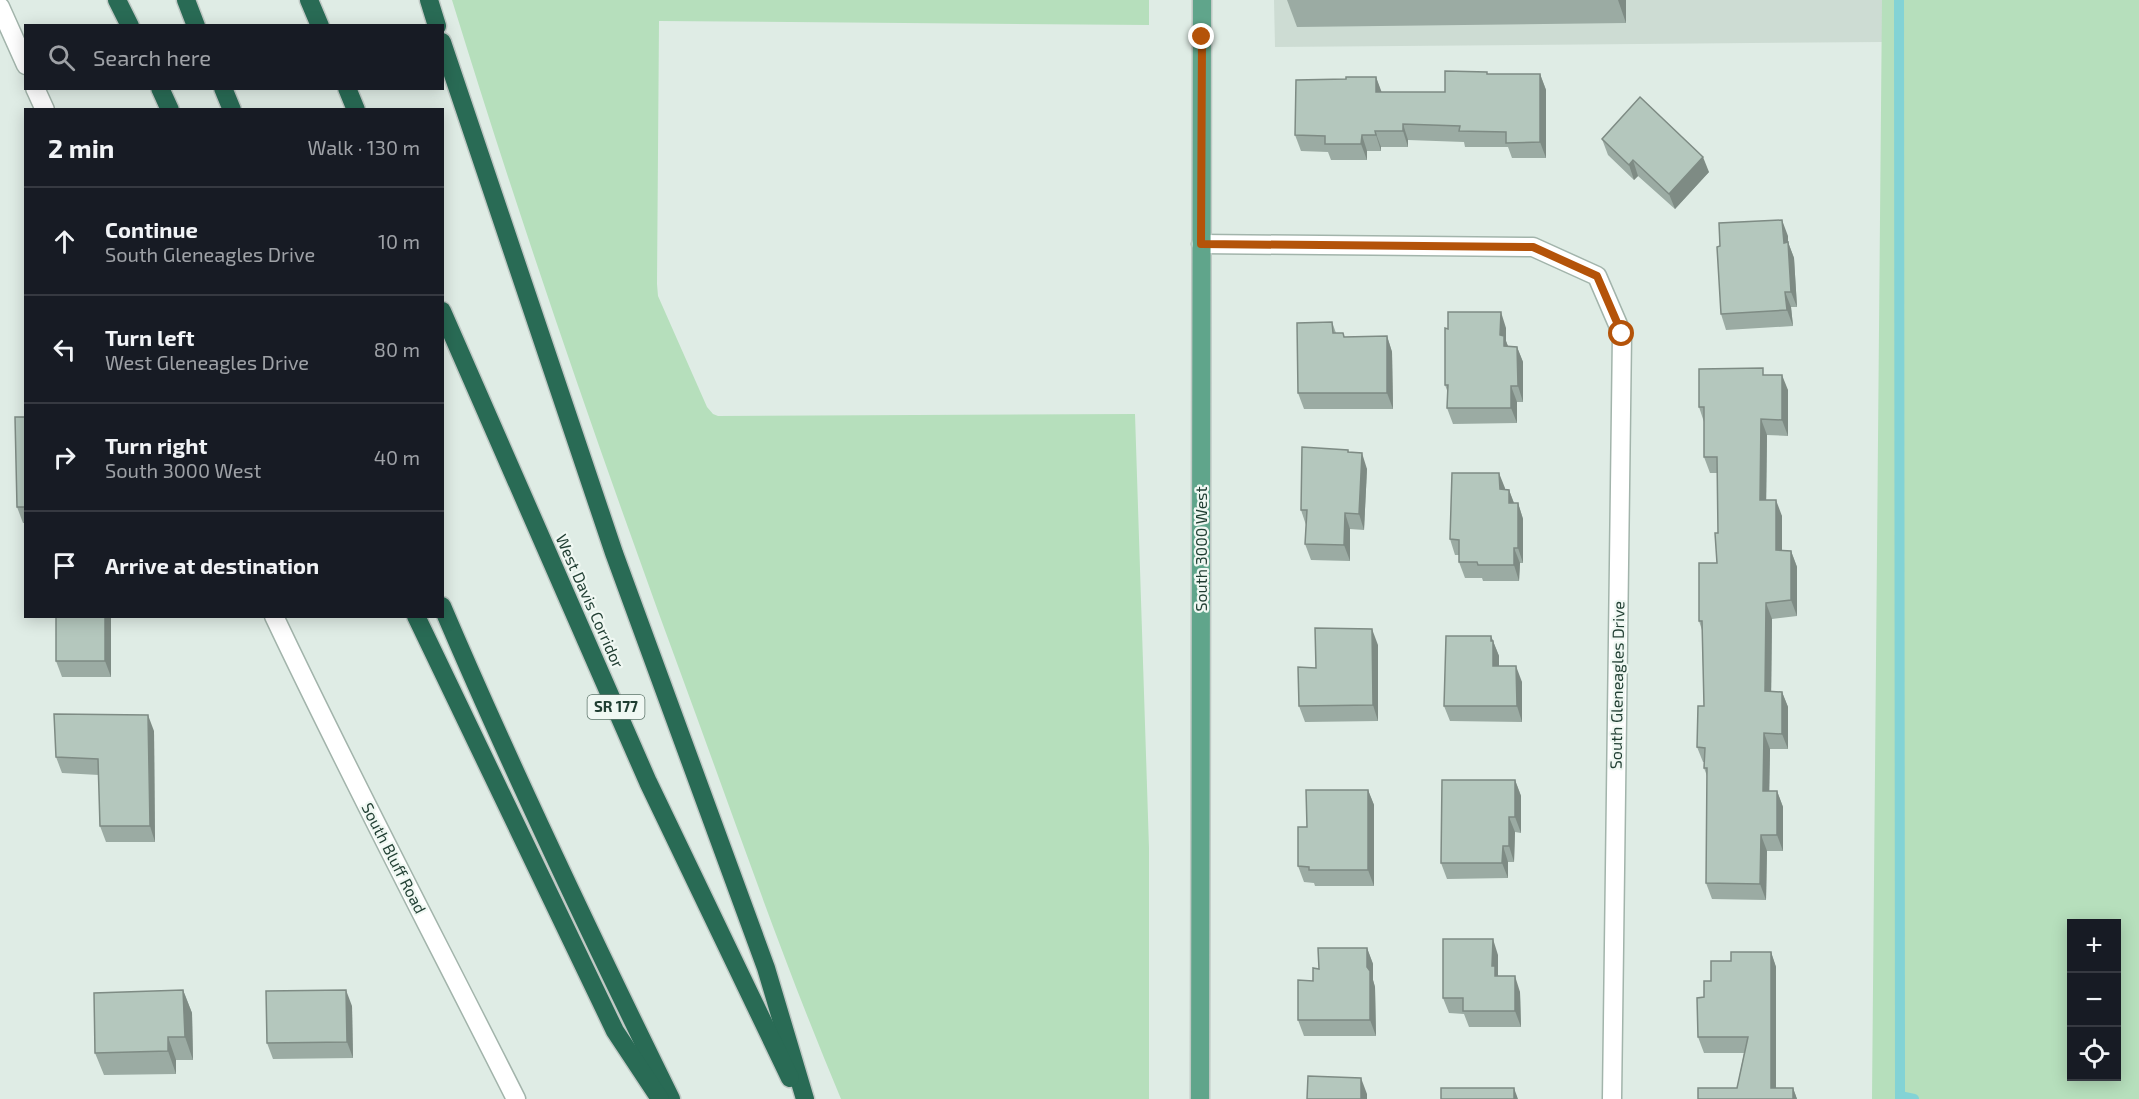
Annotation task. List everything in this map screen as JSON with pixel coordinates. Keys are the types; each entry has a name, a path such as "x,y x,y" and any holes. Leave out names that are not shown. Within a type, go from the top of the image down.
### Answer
{"highway":[{"path":"117,0 128,24"},
{"path":"186,0 195,24"},
{"path":"309,0 319,24"},
{"path":"429,0 436,24"},
{"path":"444,48 614,553 766,968 805,1099"},
{"path":"161,90 169,108"},
{"path":"224,90 231,108"},
{"path":"348,90 355,108"},
{"name":"West Davis Corridor","path":"444,316 648,782 800,1099"},
{"path":"444,611 583,919 671,1099"},
{"path":"417,618 615,1031 660,1099"}],"main road":[{"name":"South 3000 West","path":"1200,1099 1202,0"}],"street":[{"path":"0,7 24,61"},
{"path":"36,90 44,108"},
{"name":"South Gleneagles Drive","path":"1201,244 1533,247 1597,276 1622,334 1612,1099"},
{"name":"South Bluff Road","path":"275,618 329,732 516,1099"}],"shaded area":[{"path":"1274,0 1882,0 1882,42 1275,47"}],"green space":[{"path":"452,0 1149,0 1149,25 659,21 657,284 658,296 707,407 718,416 1135,414 1149,848 1149,1099 841,1099 766,908 632,538 539,270"},
{"path":"1882,0 2139,0 2139,1099 1872,1099"}],"building":[{"path":"1445,71 1540,74 1540,142 1506,143 1506,132 1459,131 1460,126 1403,124 1403,131 1375,131 1376,135 1362,135 1361,144 1325,144 1325,136 1295,135 1296,80 1376,77 1376,92 1445,92"},
{"path":"1640,97 1703,157 1669,194 1633,160 1629,165 1602,139"},
{"path":"1782,220 1784,243 1788,242 1791,292 1785,292 1787,310 1721,314 1717,247 1720,246 1719,223"},
{"path":"1448,312 1501,312 1500,335 1504,336 1504,346 1517,347 1518,386 1511,386 1511,408 1447,408 1445,328 1448,329"},
{"path":"1332,322 1333,333 1343,333 1344,337 1387,336 1387,393 1298,393 1297,323"},
{"path":"1763,368 1763,375 1782,375 1782,420 1761,419 1760,500 1776,500 1776,550 1791,551 1791,600 1766,603 1765,691 1782,692 1782,734 1764,733 1763,791 1777,791 1777,835 1761,835 1760,884 1706,883 1707,768 1704,768 1705,748 1697,747 1698,706 1704,706 1702,621 1699,621 1699,563 1717,563 1715,533 1718,533 1717,457 1704,457 1704,407 1699,407 1699,369"},
{"path":"15,417 24,417 24,507 17,507"},
{"path":"1302,447 1362,453 1359,514 1345,513 1344,545 1305,544 1307,510 1301,510"},
{"path":"1452,473 1499,473 1500,489 1509,490 1509,503 1518,503 1518,548 1514,548 1514,565 1478,565 1477,562 1459,562 1459,540 1450,539"},
{"path":"56,618 105,618 105,661 56,661"},
{"path":"1315,628 1372,629 1373,705 1299,706 1298,667 1316,668"},
{"path":"1446,636 1491,636 1493,666 1516,666 1517,706 1444,706"},
{"path":"54,714 148,715 150,826 100,826 98,759 56,757"},
{"path":"1442,780 1515,780 1515,817 1509,817 1509,846 1503,846 1502,863 1441,863"},
{"path":"1306,790 1368,790 1368,870 1309,870 1309,867 1298,866 1298,827 1307,827"},
{"path":"1443,939 1493,939 1492,966 1495,966 1495,976 1515,976 1515,1011 1463,1011 1463,998 1443,998"},
{"path":"1318,948 1367,948 1367,967 1370,971 1370,1020 1298,1020 1298,980 1313,981 1313,968 1319,969"},
{"path":"1731,952 1771,952 1771,1088 1793,1088 1793,1099 1698,1099 1698,1088 1737,1088 1748,1037 1698,1037 1697,998 1704,997 1704,981 1711,981 1711,961 1731,961"},
{"path":"183,990 185,1037 168,1037 168,1051 95,1053 94,993"},
{"path":"346,990 347,1042 267,1043 266,991"},
{"path":"1308,1076 1361,1078 1361,1099 1307,1099"},
{"path":"1441,1088 1514,1088 1514,1099 1441,1099"}],"waterway":[{"path":"1899,0 1900,1099"},
{"path":"1900,1096 1914,1099"}],"route":[{"path":"1202,37 1201,244 1533,247 1597,276 1622,334"}]}
